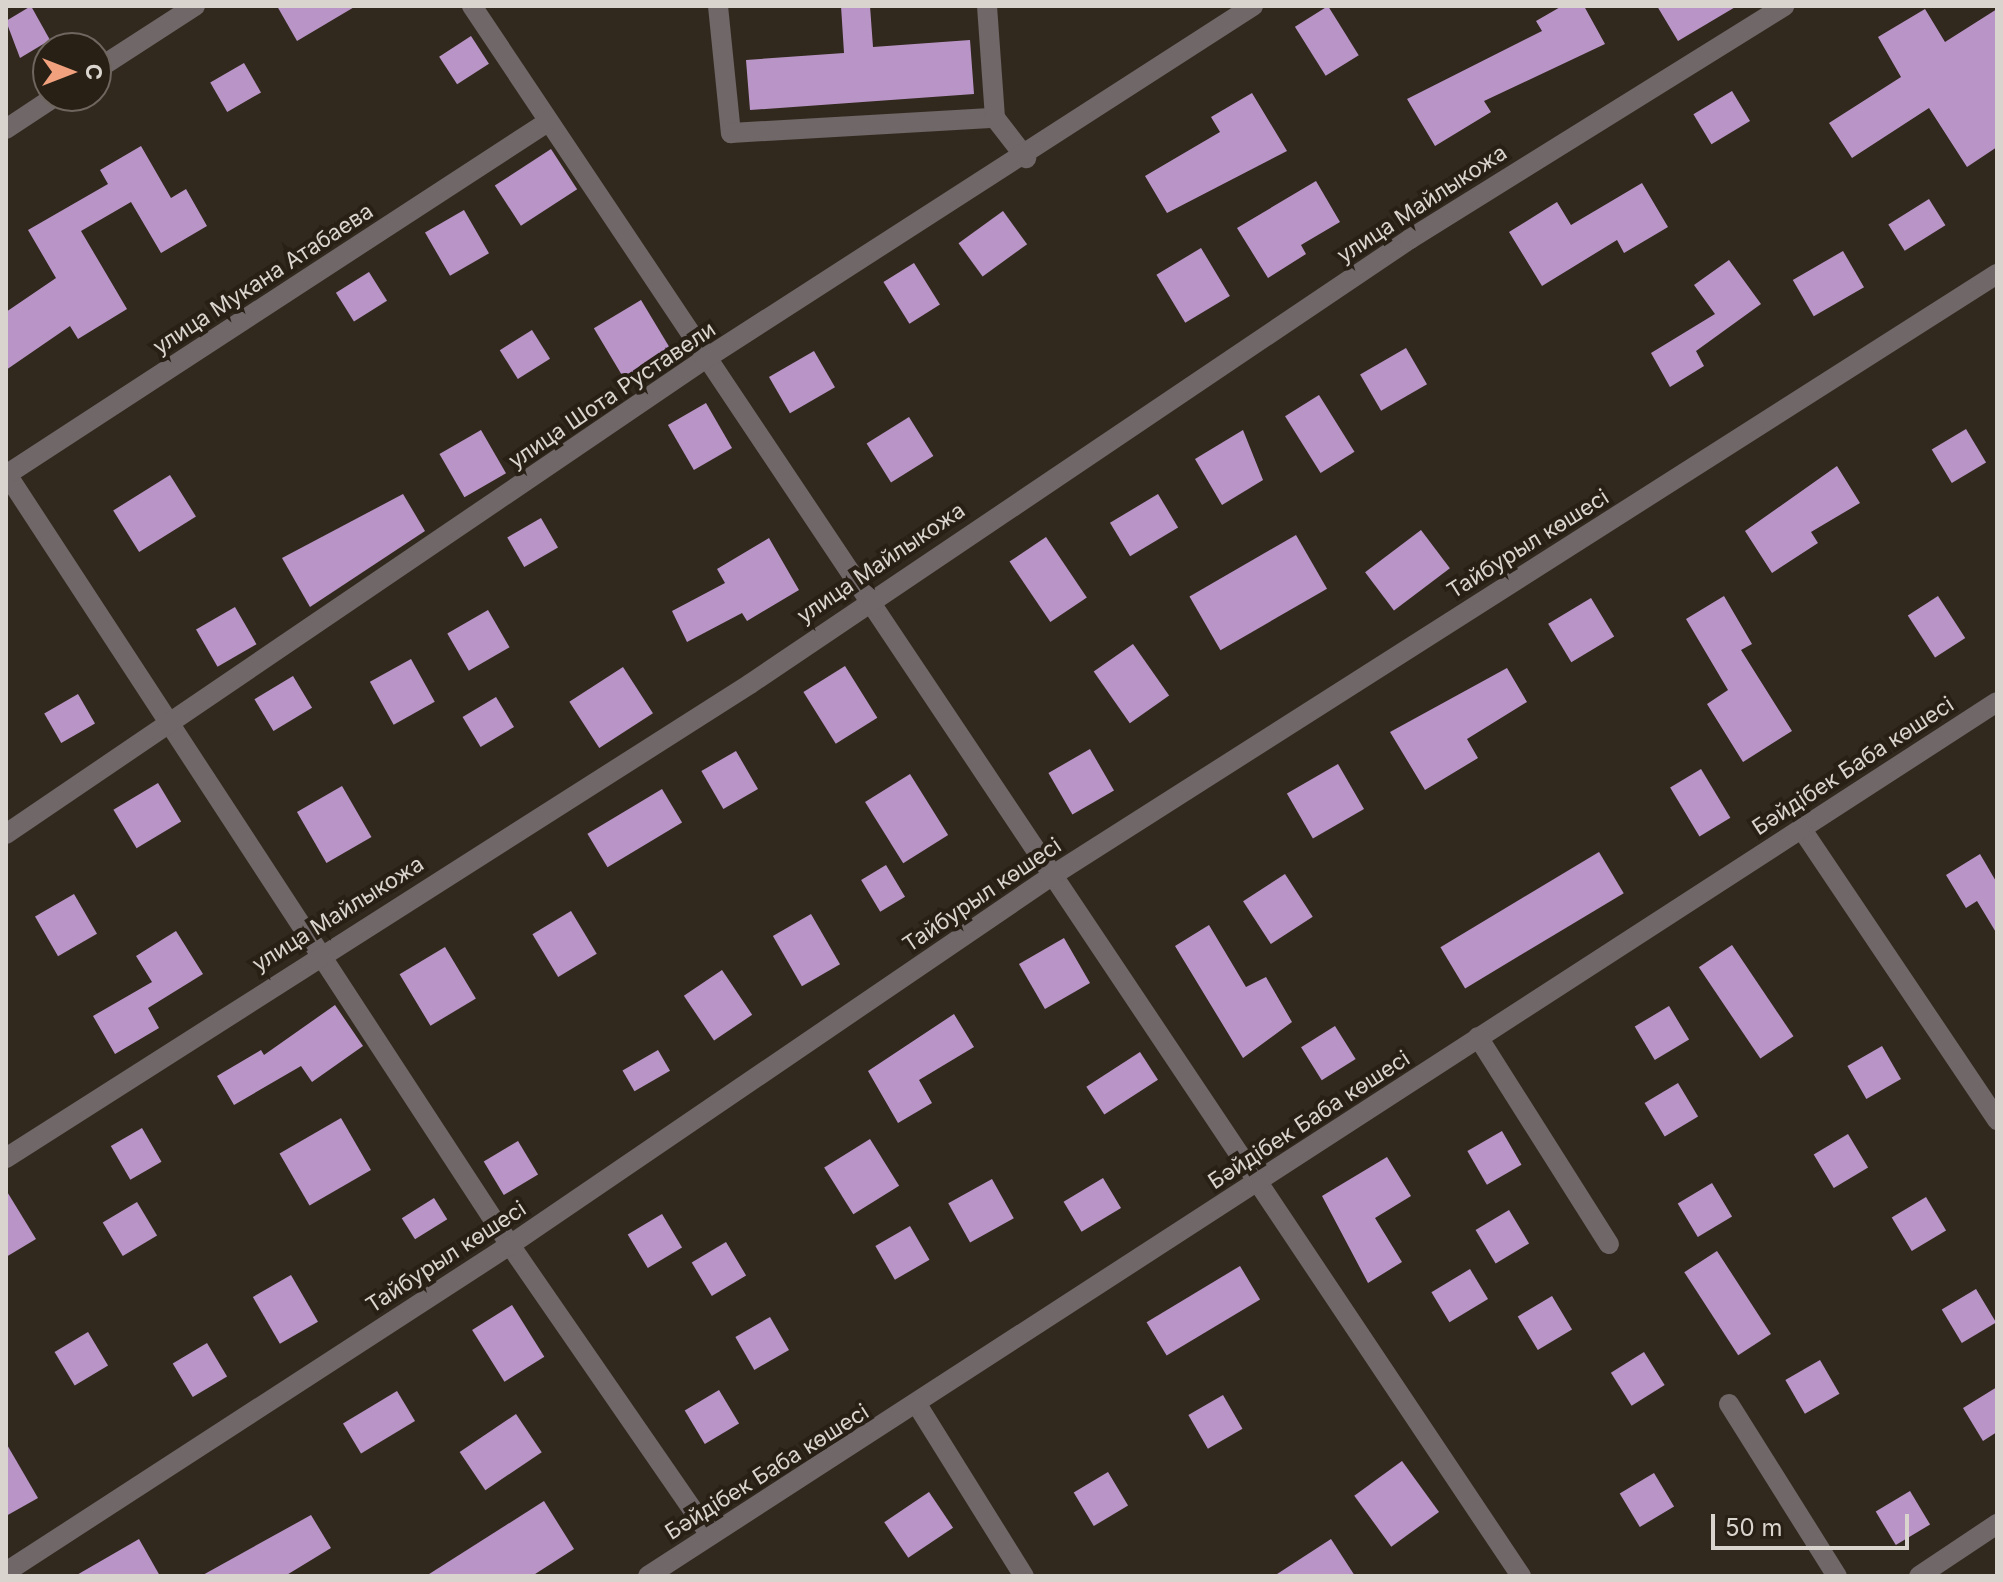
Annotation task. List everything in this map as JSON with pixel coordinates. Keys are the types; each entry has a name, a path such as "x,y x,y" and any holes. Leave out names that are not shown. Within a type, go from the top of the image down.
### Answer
{"street":[{"path":"112,60 195,6"},
{"path":"472,6 546,123 1521,1576"},
{"path":"718,6 731,133 995,118"},
{"path":"987,6 995,118 1026,158"},
{"name":"улица Шота Руставели","path":"6,834 174,723 705,359 1026,158 1253,6"},
{"name":"улица Майлыкожа","path":"6,1158 323,951 750,684 865,600 1410,239 1784,6"},
{"path":"6,129 32,112"},
{"name":"улица Мукана Атабаева","path":"6,474 546,123"},
{"name":"Тайбурыл көшесі","path":"6,1572 510,1245 1050,877 1997,274"},
{"path":"6,474 174,723 510,1245 710,1535"},
{"name":"Бәйдібек Баба көшесі","path":"653,1575 710,1535 918,1406 1478,1037 1997,702"},
{"path":"1801,828 1997,1120"},
{"path":"1478,1037 1609,1244"},
{"path":"1729,1404 1837,1576"},
{"path":"918,1406 1024,1576"},
{"path":"1919,1576 1997,1524"}],"building":[{"path":"31,6 46,32 32,32 32,51 20,58 6,21"},
{"path":"277,6 356,6 297,41"},
{"path":"841,6 870,6 873,47 970,40 974,94 750,110 746,60 844,53"},
{"path":"1328,6 1359,55 1326,76 1295,27"},
{"path":"1562,6 1584,6 1605,44 1484,101 1491,112 1435,146 1407,99 1542,31 1536,21"},
{"path":"1657,6 1737,6 1678,41"},
{"path":"1925,9 1945,42 1997,9 1997,147 1967,167 1929,108 1852,158 1829,123 1901,77 1878,37"},
{"path":"471,36 489,64 457,84 439,57"},
{"path":"244,63 261,92 227,112 210,82"},
{"path":"1732,91 1750,121 1711,144 1693,114"},
{"path":"1252,93 1287,151 1167,213 1145,176 1220,132 1211,117"},
{"path":"141,146 171,198 186,189 207,226 161,253 131,202 81,231 127,309 78,339 70,326 6,370 6,312 56,278 28,230 108,184 100,170"},
{"path":"551,149 577,189 521,226 495,185"},
{"path":"1316,181 1340,222 1301,245 1306,254 1268,278 1237,228"},
{"path":"1642,183 1668,227 1624,253 1617,240 1542,286 1509,232 1557,202 1571,225"},
{"path":"1929,199 1945,225 1905,251 1888,224"},
{"path":"464,210 489,253 450,276 425,232"},
{"path":"1003,211 1027,244 983,276 959,243"},
{"path":"1201,248 1230,296 1185,323 1156,275"},
{"path":"1843,251 1864,287 1814,316 1793,280"},
{"path":"1729,260 1761,304 1696,351 1704,366 1670,387 1651,353 1715,314 1694,285"},
{"path":"914,263 940,305 909,324 883,282"},
{"path":"369,272 387,301 354,322 336,293"},
{"path":"641,300 670,349 623,377 594,328"},
{"path":"532,330 550,359 518,379 500,350"},
{"path":"1406,348 1427,384 1381,411 1360,374"},
{"path":"814,351 835,387 790,413 769,377"},
{"path":"1319,395 1355,452 1321,473 1285,416"},
{"path":"706,403 732,448 694,470 668,425"},
{"path":"909,417 933,456 891,483 867,443"},
{"path":"1966,429 1986,462 1952,483 1932,450"},
{"path":"481,430 506,473 464,497 439,454"},
{"path":"1243,430 1263,480 1222,505 1195,459"},
{"path":"1837,466 1860,503 1811,532 1818,543 1772,573 1745,531"},
{"path":"170,475 196,517 139,552 113,511"},
{"path":"403,494 425,531 310,607 282,558"},
{"path":"1158,494 1178,527 1130,556 1110,523"},
{"path":"541,518 558,547 524,567 507,538"},
{"path":"1421,530 1450,568 1394,610 1365,572"},
{"path":"1296,535 1327,589 1220,650 1189,596"},
{"path":"1046,537 1087,598 1050,622 1010,562"},
{"path":"769,538 799,590 747,621 742,613 687,642 672,611 725,583 717,569"},
{"path":"1724,596 1752,644 1741,650 1792,731 1743,762 1707,704 1728,690 1686,619"},
{"path":"1938,596 1965,638 1935,658 1908,616"},
{"path":"1591,598 1614,637 1571,662 1548,624"},
{"path":"235,607 256,644 218,667 196,630"},
{"path":"488,610 509,647 469,671 447,634"},
{"path":"1133,644 1169,696 1130,723 1094,672"},
{"path":"411,659 435,702 394,725 370,682"},
{"path":"845,666 877,718 836,744 803,692"},
{"path":"623,667 653,713 599,748 569,702"},
{"path":"1507,668 1527,702 1467,739 1478,758 1425,790 1390,732"},
{"path":"293,676 312,708 273,731 254,699"},
{"path":"78,694 95,723 61,743 44,714"},
{"path":"496,697 514,727 481,747 463,717"},
{"path":"1090,749 1114,791 1072,815 1048,773"},
{"path":"736,751 758,789 723,809 701,771"},
{"path":"1338,764 1364,809 1313,839 1287,794"},
{"path":"1701,769 1730,818 1699,836 1670,788"},
{"path":"910,774 948,835 903,863 865,802"},
{"path":"158,783 181,822 137,848 113,810"},
{"path":"342,786 372,837 326,863 297,812"},
{"path":"662,789 682,822 608,867 587,834"},
{"path":"1599,852 1624,893 1465,988 1440,947"},
{"path":"1980,854 1997,883 1997,934 1977,901 1966,908 1946,875"},
{"path":"886,865 905,897 880,912 861,880"},
{"path":"1285,874 1313,917 1271,944 1243,901"},
{"path":"74,894 97,934 58,956 35,916"},
{"path":"571,911 597,954 558,977 532,934"},
{"path":"811,914 840,964 802,986 773,936"},
{"path":"1209,925 1246,987 1266,977 1292,1022 1243,1058 1175,946"},
{"path":"176,931 203,974 148,1008 159,1028 115,1054 93,1016 152,982 136,956"},
{"path":"1064,938 1090,983 1045,1009 1019,964"},
{"path":"1732,945 1794,1036 1760,1059 1699,967"},
{"path":"445,947 476,998 430,1026 400,974"},
{"path":"722,970 752,1015 714,1040 684,996"},
{"path":"335,1005 363,1046 312,1082 301,1066 234,1105 217,1076 261,1050 264,1055"},
{"path":"1669,1006 1689,1039 1655,1060 1635,1027"},
{"path":"954,1014 974,1047 919,1080 932,1103 898,1123 868,1071"},
{"path":"1335,1026 1356,1059 1322,1080 1301,1047"},
{"path":"1882,1046 1901,1079 1866,1099 1847,1066"},
{"path":"658,1050 670,1071 634,1091 622,1070"},
{"path":"1140,1052 1158,1080 1104,1115 1086,1087"},
{"path":"1678,1083 1698,1116 1665,1137 1645,1103"},
{"path":"341,1118 371,1170 310,1205 280,1154"},
{"path":"142,1128 161,1162 130,1180 111,1146"},
{"path":"1502,1131 1522,1165 1487,1185 1467,1151"},
{"path":"1848,1134 1868,1167 1834,1188 1814,1155"},
{"path":"870,1139 899,1186 853,1214 824,1168"},
{"path":"518,1141 538,1174 504,1195 484,1162"},
{"path":"1387,1157 1411,1196 1375,1218 1402,1262 1368,1283 1322,1196"},
{"path":"1103,1178 1121,1208 1082,1232 1064,1202"},
{"path":"992,1179 1014,1218 970,1243 948,1203"},
{"path":"1712,1183 1732,1216 1698,1237 1678,1204"},
{"path":"6,1190 36,1239 6,1257"},
{"path":"1926,1197 1946,1230 1912,1251 1892,1218"},
{"path":"434,1198 447,1219 415,1239 402,1218"},
{"path":"137,1202 157,1235 123,1256 103,1223"},
{"path":"1509,1210 1529,1243 1496,1264 1476,1230"},
{"path":"662,1214 682,1247 648,1268 628,1235"},
{"path":"910,1226 929,1260 895,1280 875,1246"},
{"path":"726,1242 746,1275 712,1296 692,1263"},
{"path":"1717,1251 1771,1334 1738,1355 1684,1272"},
{"path":"1240,1266 1260,1299 1167,1356 1147,1322"},
{"path":"1470,1269 1488,1299 1449,1322 1431,1292"},
{"path":"291,1275 318,1322 280,1344 253,1297"},
{"path":"1976,1289 1996,1322 1962,1343 1942,1310"},
{"path":"1552,1296 1572,1329 1538,1350 1518,1317"},
{"path":"512,1305 544,1357 504,1382 472,1330"},
{"path":"770,1317 789,1350 754,1370 735,1337"},
{"path":"88,1332 108,1365 75,1386 55,1352"},
{"path":"207,1343 227,1376 193,1397 173,1364"},
{"path":"1644,1352 1665,1385 1632,1406 1611,1373"},
{"path":"1820,1360 1840,1394 1805,1414 1785,1380"},
{"path":"1997,1387 1997,1432 1983,1441 1963,1408"},
{"path":"719,1390 739,1423 705,1444 685,1411"},
{"path":"397,1391 415,1421 361,1453 343,1423"},
{"path":"1223,1395 1242,1429 1208,1449 1188,1415"},
{"path":"516,1414 542,1452 485,1490 460,1452"},
{"path":"6,1443 38,1498 6,1516"},
{"path":"1402,1461 1439,1512 1391,1547 1354,1496"},
{"path":"1108,1472 1128,1505 1094,1526 1074,1493"},
{"path":"1654,1473 1674,1506 1640,1527 1620,1494"},
{"path":"1910,1491 1930,1524 1896,1545 1876,1512"},
{"path":"929,1492 953,1528 908,1558 884,1522"},
{"path":"544,1501 574,1549 532,1576 426,1576"},
{"path":"311,1515 331,1548 285,1576 201,1576"},
{"path":"139,1539 160,1576 75,1576"},
{"path":"1331,1539 1355,1576 1274,1576"}]}
